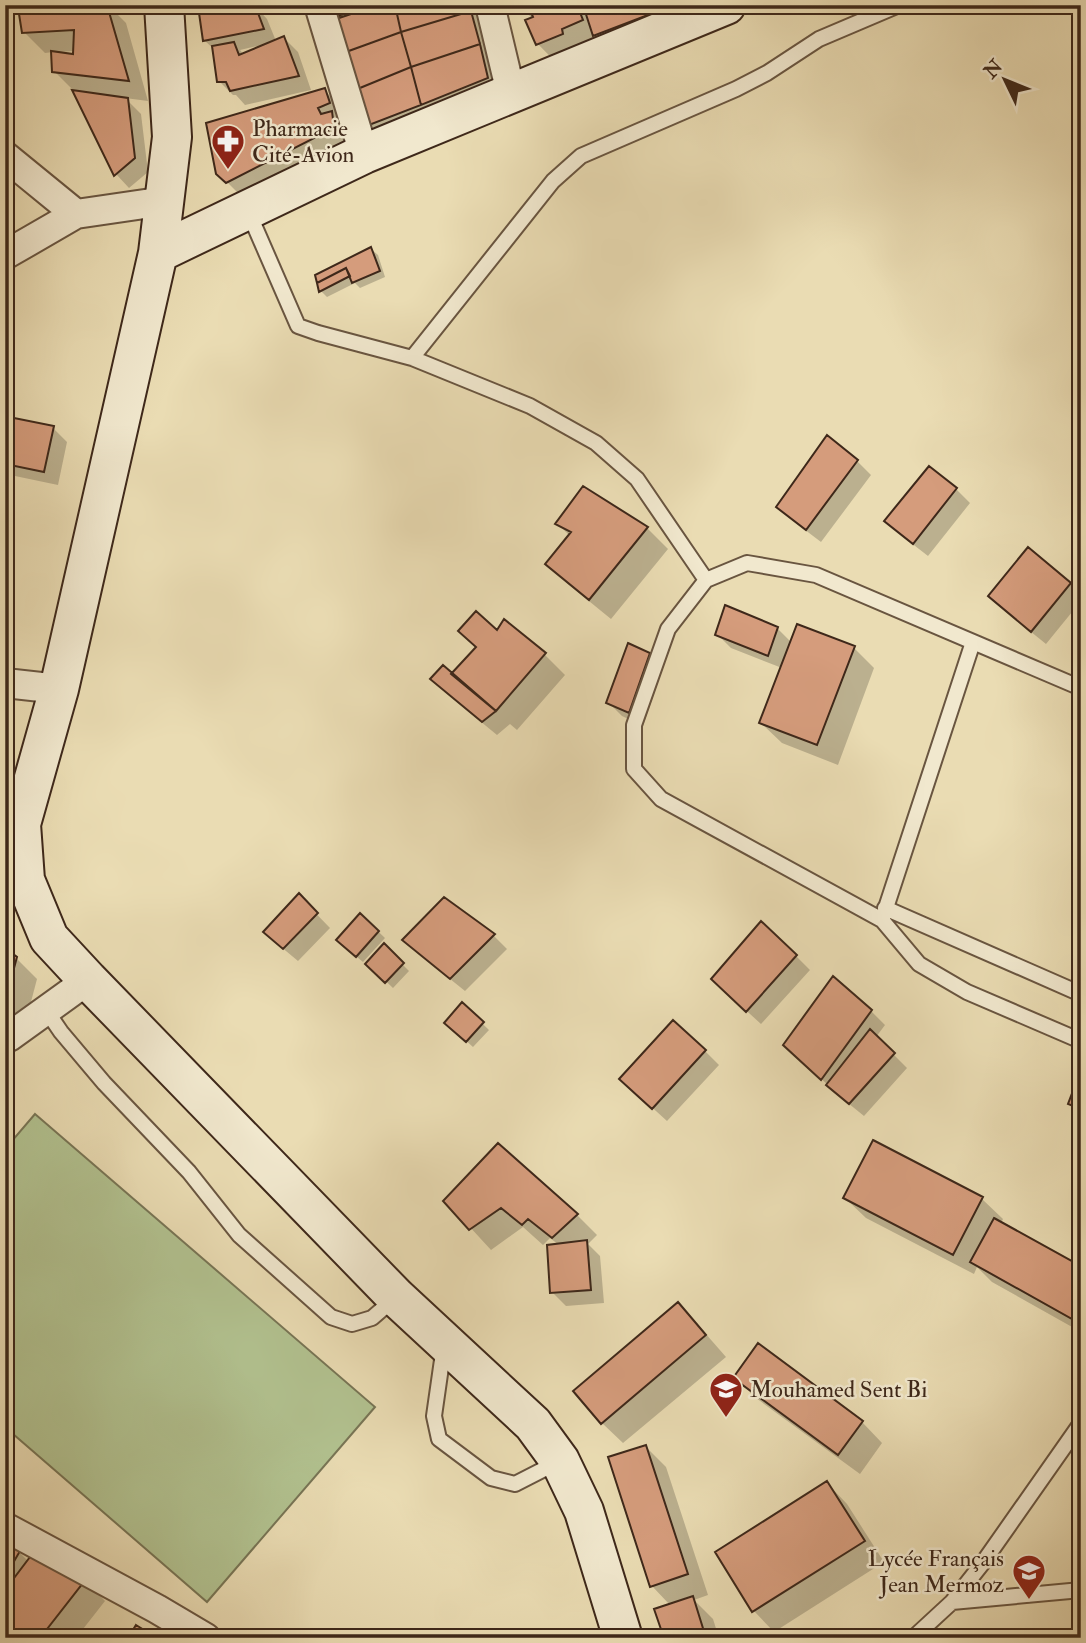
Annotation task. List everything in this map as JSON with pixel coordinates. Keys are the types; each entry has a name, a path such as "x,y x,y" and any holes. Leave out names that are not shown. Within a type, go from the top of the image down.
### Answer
{"street":[{"path":"164,5 172,137 158,253 60,688 21,824 25,880 49,938 88,980 396,1297 533,1424 560,1461 584,1511 623,1638"},
{"path":"320,5 364,154"},
{"path":"490,5 511,93"},
{"path":"158,253 364,154 726,5"},
{"path":"5,156 76,214"},
{"path":"5,255 76,214 165,201"},
{"path":"5,683 60,688"},
{"path":"7,1039 88,980"},
{"path":"5,1527 206,1638"}],"lane":[{"path":"412,358 553,181 581,156 736,89 767,73 819,39 899,5"},
{"path":"247,210 298,326 412,358 530,406 596,443 637,479 706,580"},
{"path":"1081,688 816,575 747,563 706,580 667,629 635,725 634,769 661,799 884,914 1081,994"},
{"path":"884,914 973,642"},
{"path":"884,914 919,964 967,992 1081,1041"},
{"path":"46,1010 104,1083 189,1172 239,1235 331,1318 352,1324 372,1318 396,1297"},
{"path":"445,1341 434,1416 439,1439 491,1478 515,1484 560,1461"},
{"path":"913,1638 952,1602 982,1564 1081,1423"},
{"path":"952,1602 1081,1590"},
{"path":"1068,1638 1081,1637"}],"green space":[{"path":"35,1114 375,1407 207,1602 5,1427 5,1149"}],"building":[{"path":"73,5 107,5 129,81 52,72 51,51 73,54 74,30 22,33 19,14"},
{"path":"255,5 264,29 203,41 198,6"},
{"path":"332,5 366,5 336,17"},
{"path":"378,5 395,5 401,32 346,52 336,19"},
{"path":"395,5 471,5 471,11 401,32"},
{"path":"528,5 577,5 583,20 562,29 563,34 536,45 525,20 533,17"},
{"path":"583,5 645,5 648,15 593,36"},
{"path":"646,5 668,5 649,13"},
{"path":"471,11 480,44 411,67 401,32"},
{"path":"401,32 411,67 355,90 346,52"},
{"path":"284,36 299,76 230,91 226,82 217,82 212,46 234,42 239,55"},
{"path":"480,44 488,78 421,105 411,67"},
{"path":"411,67 421,105 369,125 355,90"},
{"path":"325,88 330,103 318,108 321,114 332,111 334,128 226,183 216,174 206,123"},
{"path":"72,90 128,98 135,158 114,176"},
{"path":"371,247 380,271 352,283 346,268 317,283 315,275"},
{"path":"346,268 350,276 319,292 317,283"},
{"path":"9,417 54,426 44,472 5,464 5,433"},
{"path":"827,435 858,460 806,530 776,507"},
{"path":"929,466 957,488 913,544 884,521"},
{"path":"583,486 648,527 589,600 545,564 571,532 555,524"},
{"path":"1028,547 1071,583 1031,632 988,596"},
{"path":"725,605 778,627 768,656 715,635"},
{"path":"476,611 497,630 504,619 546,653 496,711 451,674 476,647 458,631"},
{"path":"797,624 855,646 817,745 759,723"},
{"path":"628,643 650,653 629,713 606,703"},
{"path":"443,665 496,711 482,722 430,679"},
{"path":"299,893 318,913 283,949 263,932"},
{"path":"444,897 495,934 450,979 402,940"},
{"path":"360,913 379,931 356,957 336,940"},
{"path":"761,921 797,955 746,1012 711,979"},
{"path":"384,943 404,963 385,983 365,964"},
{"path":"5,948 17,957 6,998 5,997"},
{"path":"833,976 872,1010 821,1080 783,1045"},
{"path":"462,1002 484,1022 466,1042 444,1023"},
{"path":"673,1020 706,1050 652,1109 619,1079"},
{"path":"870,1029 895,1053 849,1104 826,1085"},
{"path":"1081,1075 1081,1109 1068,1104"},
{"path":"873,1140 983,1197 953,1255 843,1198"},
{"path":"498,1143 578,1214 552,1238 528,1219 522,1225 501,1208 469,1230 443,1201"},
{"path":"994,1218 1081,1266 1081,1324 970,1262"},
{"path":"587,1240 591,1290 550,1293 547,1245"},
{"path":"678,1302 706,1335 601,1424 573,1391"},
{"path":"758,1343 863,1421 838,1455 733,1378"},
{"path":"646,1445 688,1574 650,1587 608,1457"},
{"path":"827,1481 865,1541 752,1612 715,1552"},
{"path":"5,1543 20,1551 5,1577"},
{"path":"33,1553 86,1579 40,1638 5,1638 5,1590"},
{"path":"693,1596 706,1638 664,1638 654,1609"},
{"path":"136,1625 157,1638 128,1638"}],"place":[{"name":"Pharmacie Cité-Avion","path":"228,171"},
{"name":"Mouhamed Sent Bi","path":"726,1419"},
{"name":"Lycée Français Jean Mermoz","path":"1029,1601"}]}
